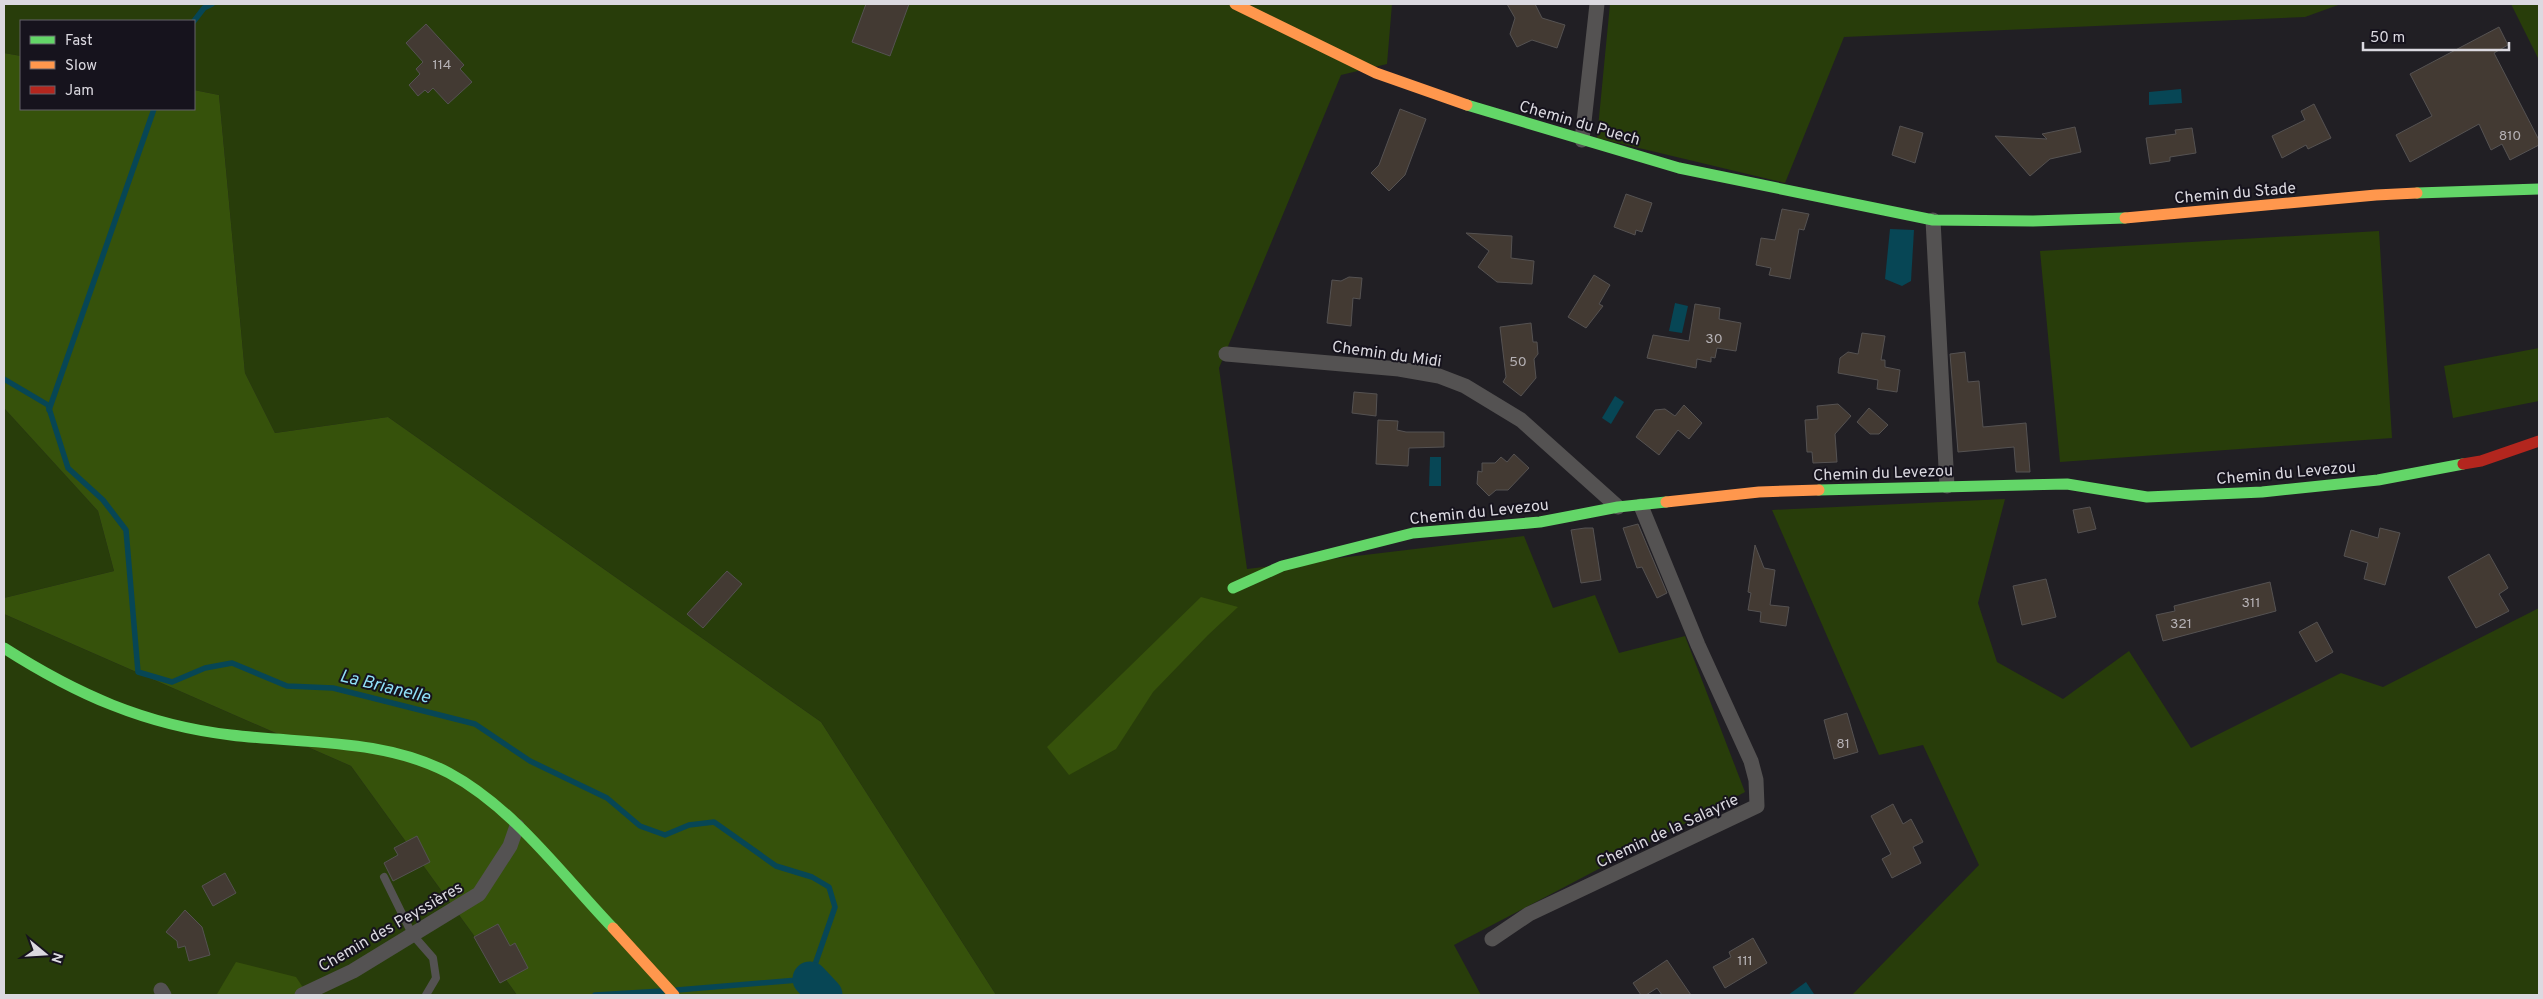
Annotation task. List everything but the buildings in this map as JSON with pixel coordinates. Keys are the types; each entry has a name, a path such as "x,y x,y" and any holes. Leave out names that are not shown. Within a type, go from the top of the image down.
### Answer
{"street":[{"name":"Chemin du Puech","path":"1235,4 1376,73 1446,98 1679,168 1933,220"},
{"path":"1582,140 1597,4"},
{"name":"Chemin du Stade","path":"1933,220 2033,221 2145,217 2376,195 2539,189"},
{"path":"1933,220 1948,486"},
{"name":"Chemin du Midi","path":"1226,354 1399,370 1438,376 1465,386 1521,420 1618,507"},
{"name":"Chemin du Levezou","path":"1232,588 1282,566 1410,530 1540,522 1618,507 1759,492 2067,484 2147,498 2262,492 2378,480 2481,461 2539,441"},
{"name":"Chemin de la Salayrie","path":"1492,939 1529,914 1757,806 1756,780 1751,760 1698,645 1641,506"},
{"path":"4,648 55,680 103,702 158,720 229,734 369,747 408,757 447,772 484,795 517,826 674,995"},
{"name":"Chemin des Peyssières","path":"302,995 352,971 479,894 510,846 517,826"}],"lane":[{"path":"384,878 412,934 433,958 436,978 426,995"}],"green space":[{"path":"4,4 1392,4 1387,64 1341,75 1219,368 1247,569 1524,536 1553,608 1595,595 1619,653 1685,636 1745,792 1454,945 1481,995 996,995 821,722 388,417 275,433 245,373 219,95 195,90 195,20 20,20 20,56 4,53"},
{"path":"1610,4 2341,4 2305,17 1844,37 1785,183 1597,138"},
{"path":"2511,4 2539,4 2539,60"},
{"path":"4,53 20,56 20,110 195,110 195,90 219,95 245,373 275,433 388,417 821,722 996,995 517,995 351,766 4,614 4,598 114,571 98,511 4,408"},
{"path":"2379,231 2392,438 2060,462 2040,251"},
{"path":"2539,348 2539,401 2453,418 2444,366"},
{"path":"4,408 98,511 114,571 4,598"},
{"path":"2005,499 1978,603 1997,662 2063,699 2129,651 2191,748 2341,673 2383,687 2539,608 2539,995 1852,995 1979,865 1923,745 1879,755 1772,510"},
{"path":"1201,597 1238,607 1153,692 1116,749 1069,775 1047,747"},
{"path":"4,614 351,766 517,995 4,995"},
{"path":"236,962 296,977 308,995 209,995 217,994"}],"water":[{"path":"2181,89 2182,103 2149,105 2149,92"},
{"path":"1890,229 1914,230 1911,281 1902,286 1885,279"},
{"path":"1675,303 1688,306 1682,333 1669,331"},
{"path":"1615,396 1624,402 1611,424 1602,418"},
{"path":"1430,457 1441,457 1441,486 1429,486"},
{"path":"1806,982 1814,994 1788,995"}],"waterway":[{"path":"195,20 204,8 212,4"},
{"path":"49,410 154,110"},
{"name":"La Brianelle","path":"4,379 48,405 68,468 103,500 126,530 138,672 172,682 205,668 232,663 287,686 333,688 475,724 530,761 607,798 640,826 665,835 689,825 714,822 776,866 812,877 829,887 835,907 810,979 677,990"},
{"path":"810,979 825,995"},
{"path":"595,995 663,991"}],"traffic: fast":[{"path":"1467,105 1679,168 1933,220 2033,221 2125,218"},
{"path":"2417,193 2539,189"},
{"path":"1819,490 2067,484 2147,497 2262,492 2378,480 2463,464"},
{"path":"1233,588 1282,566 1413,533 1540,522 1618,507 1666,502"},
{"path":"4,648 31,665 85,693 112,705 169,724 231,735 370,748 424,762 449,773 473,788 516,824 537,844 613,928"}],"traffic: slow":[{"path":"1235,4 1376,73 1467,105"},
{"path":"2125,218 2376,195 2417,193"},
{"path":"1666,502 1759,492 1819,490"},
{"path":"613,928 674,995"}],"traffic: jam":[{"path":"2463,464 2481,461 2539,441"}]}
